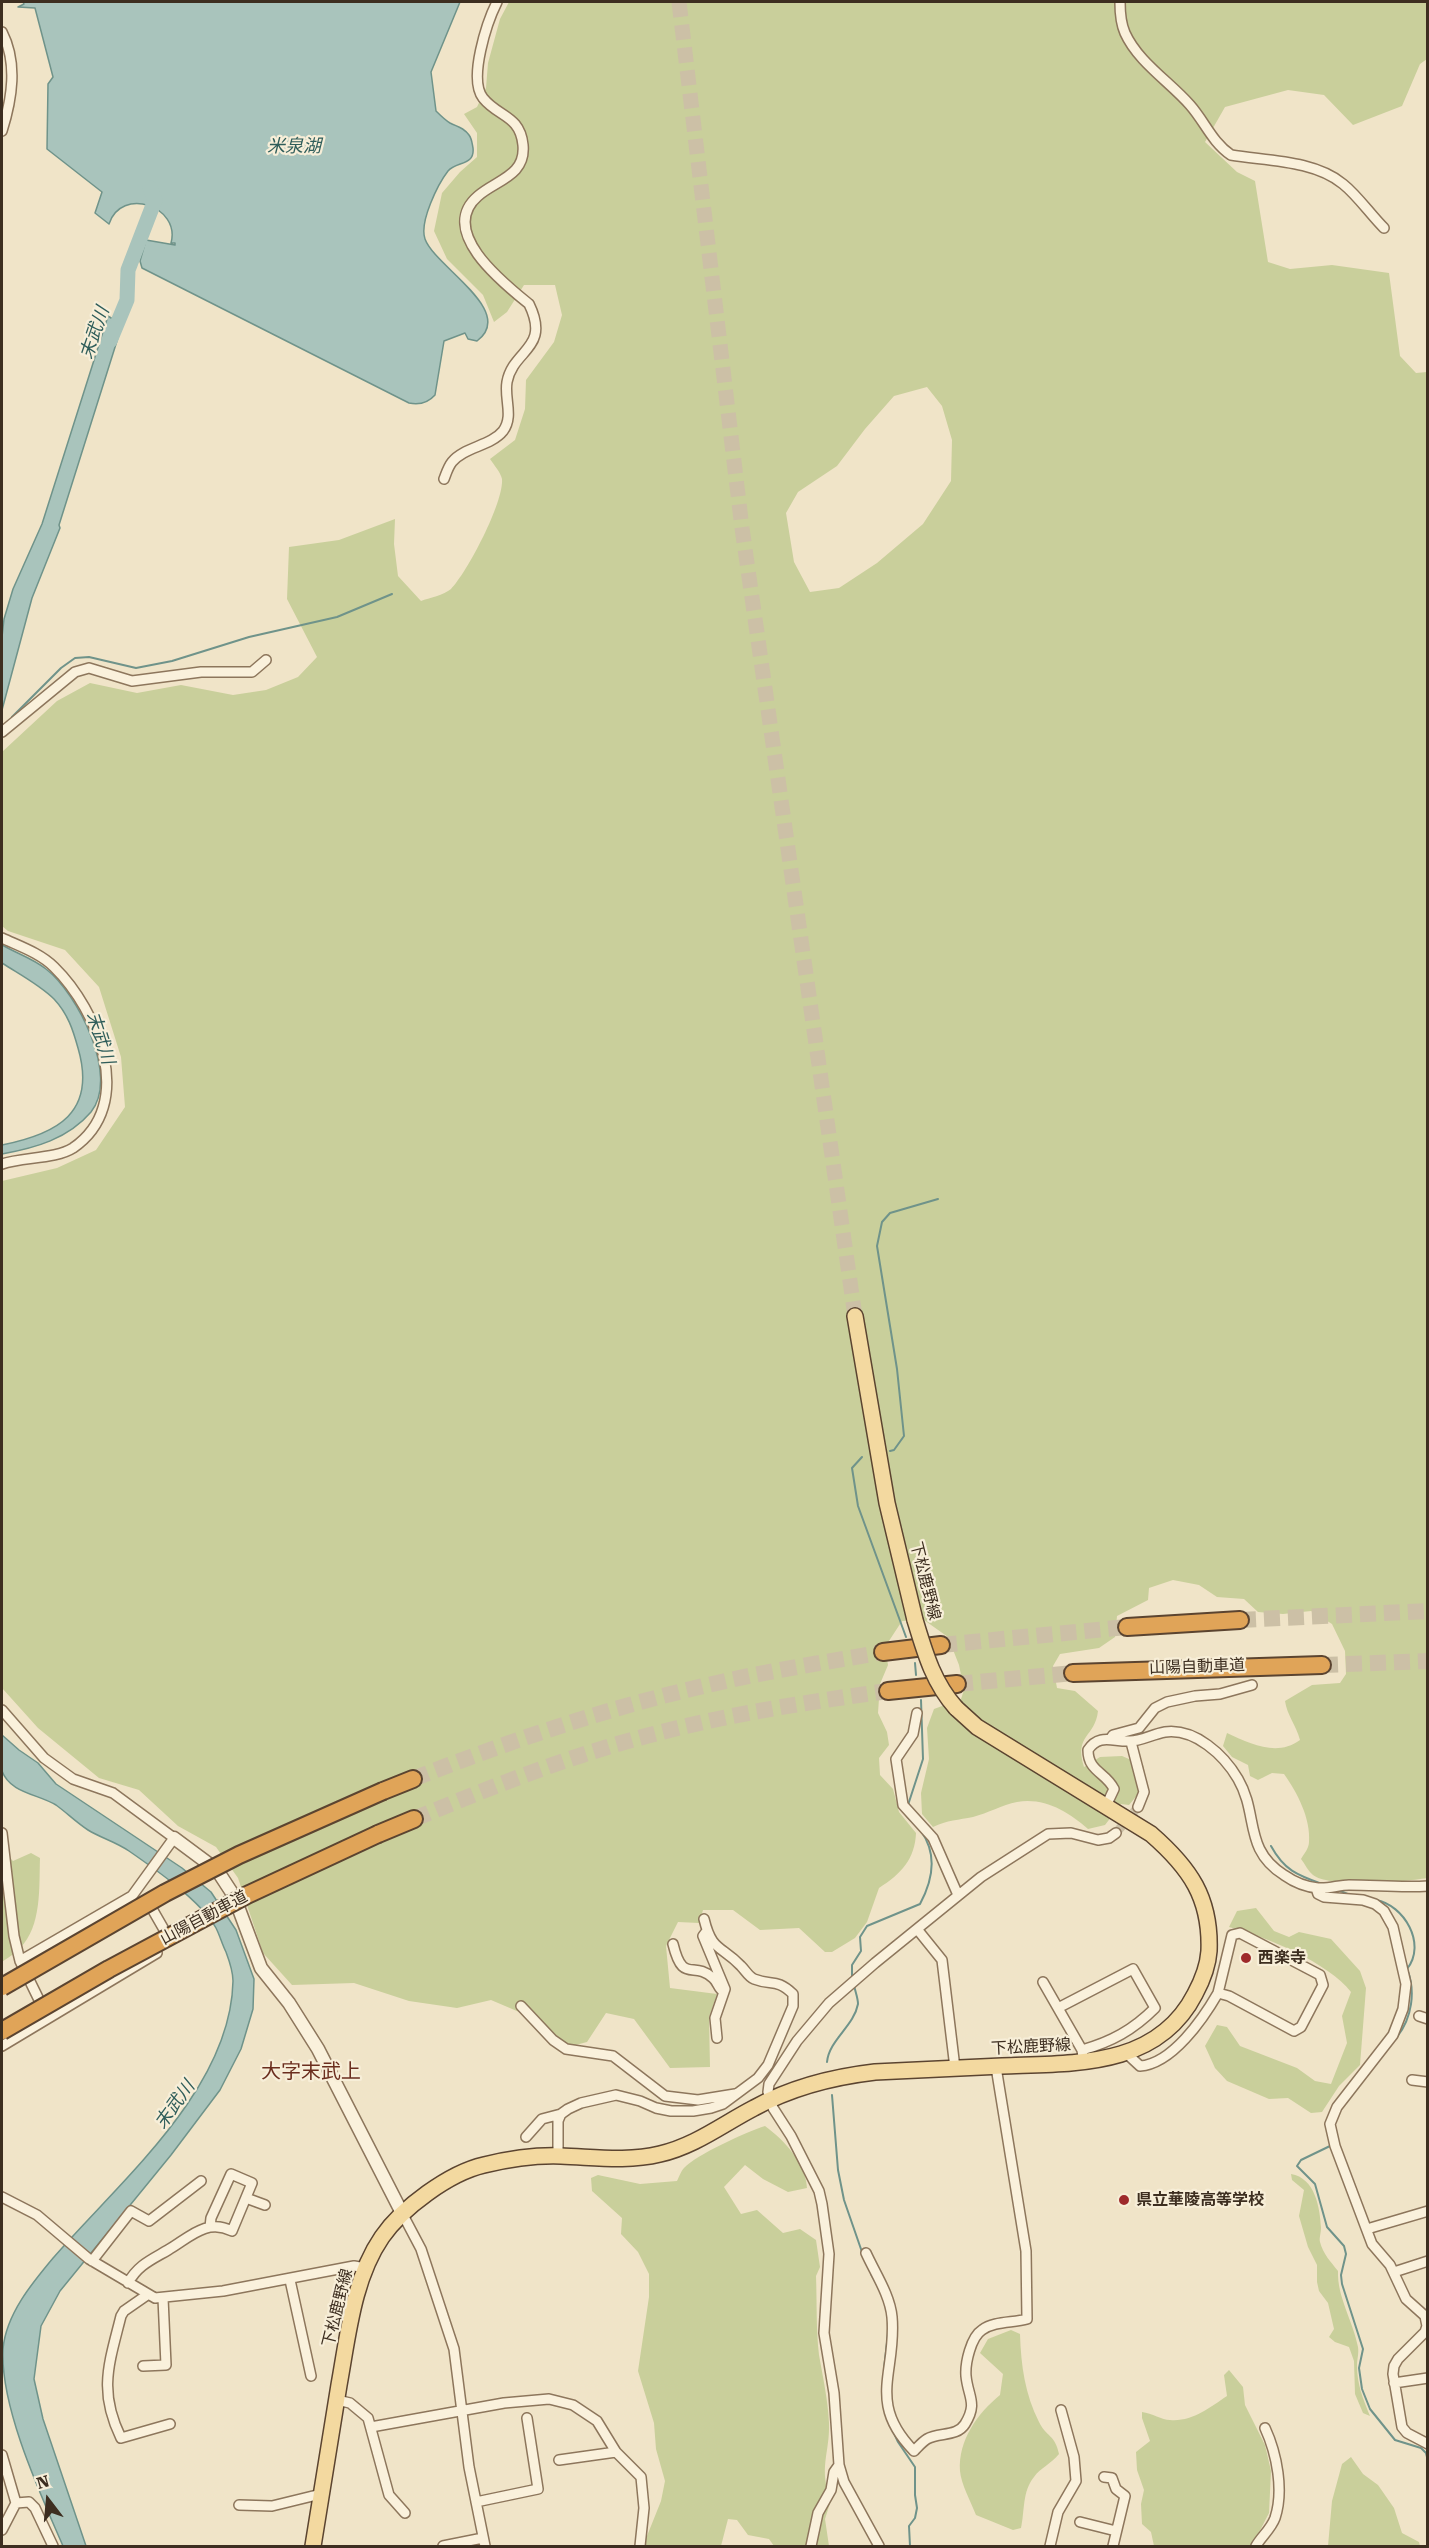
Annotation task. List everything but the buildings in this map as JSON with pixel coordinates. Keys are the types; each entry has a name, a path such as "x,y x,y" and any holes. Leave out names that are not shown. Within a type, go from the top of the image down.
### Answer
{"highway":[{"path":"1127,1627 1240,1620"},
{"path":"883,1653 941,1645"},
{"name":"山陽自動車道","path":"1073,1673 1322,1665"},
{"path":"888,1691 957,1684"},
{"path":"2,1987 165,1893 249,1850 413,1779"},
{"name":"山陽自動車道","path":"2,2031 109,1969 237,1900 414,1819"}],"main road":[{"name":"下松鹿野線","path":"313,2547 349,2328 366,2268 382,2238 402,2213 455,2177 481,2166 524,2157 558,2156 607,2159 660,2154 687,2145 769,2092 844,2075 996,2067 1126,2053 1153,2040 1174,2024 1191,2004 1203,1980 1209,1958 1210,1935 1200,1893 1189,1873 1172,1852 1151,1834 977,1727 944,1694 933,1675 915,1620 887,1503 855,1316"}],"street":[{"path":"444,479 452,462 501,434 507,425 509,413 507,382 510,370 527,351 537,330 529,304 472,248 466,235 469,206 478,195 508,178 516,170 523,146 515,124 484,99 477,84 481,54 496,2"},
{"path":"1120,2 1125,33 1132,45 1191,106 1223,149 1231,155 1294,165 1331,176 1342,183 1384,228"},
{"path":"2,33 7,42 12,82 2,131"},
{"path":"2,732 75,672 89,668 132,681 201,672 252,672 266,660"},
{"path":"2,938 43,958 70,986 95,1026 103,1052 107,1085 103,1111 80,1142 71,1150 2,1164"},
{"path":"1110,1739 1113,1735 1139,1728 1155,1708 1167,1702 1220,1694 1252,1685"},
{"path":"2,1710 44,1758 74,1779 113,1792 217,1870 234,1896 261,1968 289,2003 318,2049 421,2249 454,2349 460,2412 484,2542 442,2547"},
{"path":"917,1713 913,1734 896,1759 900,1796 909,1812 933,1838 958,1895"},
{"path":"1106,1806 1114,1789 1111,1782 1091,1765 1088,1750 1093,1742 1101,1739 1131,1742 1166,1732 1181,1733 1193,1736 1208,1746 1238,1779 1248,1804 1256,1844 1261,1855 1269,1865 1284,1875 1300,1884 1316,1888 1346,1885 1428,1886"},
{"path":"1131,1742 1144,1792 1138,1807"},
{"path":"2,1833 9,1907 20,1961 48,2018"},
{"path":"769,2092 797,2041 829,2003 990,1871 1048,1834 1071,1833 1098,1840 1108,1839 1116,1833"},
{"path":"20,1961 113,1908 134,1893 174,1838"},
{"path":"1316,1888 1318,1894 1324,1897 1363,1900 1375,1904 1384,1911 1393,1927 1406,1984 1403,2009 1393,2035 1337,2107 1330,2124 1330,2133 1372,2244 1394,2272 1402,2292 1425,2316 1427,2325 1422,2337 1394,2366 1394,2383 1402,2427 1407,2433 1428,2444"},
{"path":"2,2046 173,1944 147,1899 134,1893"},
{"path":"526,2137 542,2119 561,2114 581,2103 616,2095 656,2108 693,2111 711,2109 723,2104 758,2078 768,2065 795,1997 784,1985 754,1979 747,1975 739,1964 719,1950 711,1941 704,1919"},
{"path":"917,1929 942,1960 955,2068"},
{"path":"707,1930 703,1936 705,1944 722,1977 724,1992 715,2018 717,2038"},
{"path":"1126,2053 1140,2066 1150,2066 1182,2042 1218,1993 1232,1935 1240,1933 1320,1975 1323,1985 1301,2027 1293,2031 1229,1996 1218,1993"},
{"path":"673,1944 677,1960 686,1971 710,1976 724,1992"},
{"path":"1043,1982 1083,2056 1122,2036 1139,2024 1155,2008 1133,1969 1058,2008"},
{"path":"521,2006 553,2040 566,2049 613,2056 665,2096 698,2100 735,2094"},
{"path":"866,2253 892,2315 885,2392 889,2409 900,2436 914,2451 927,2439 957,2432 963,2427 972,2411 973,2404 966,2376 973,2340 981,2330 989,2326 1027,2319 1026,2251 996,2067"},
{"path":"758,2078 769,2092 777,2117 791,2136 819,2191 829,2254 824,2333 834,2393 839,2465 844,2482 879,2547"},
{"path":"1412,2080 1428,2082"},
{"path":"558,2156 558,2121 561,2114"},
{"path":"128,2283 135,2270 197,2230 222,2226 232,2231 252,2183 231,2174 211,2218 210,2227"},
{"path":"90,2260 131,2211 149,2221 154,2219 201,2181"},
{"path":"2,2197 37,2215 90,2260 147,2295 163,2298 223,2291 354,2266 366,2268"},
{"path":"246,2198 265,2205"},
{"path":"1367,2229 1428,2211"},
{"path":"1394,2272 1428,2261"},
{"path":"290,2280 311,2376"},
{"path":"147,2295 124,2311 121,2316 108,2368 108,2409 121,2438 170,2424"},
{"path":"143,2366 166,2365 163,2298"},
{"path":"1394,2383 1428,2378"},
{"path":"371,2427 504,2403 556,2399 573,2405 597,2421 616,2452 642,2481 644,2508 640,2547"},
{"path":"337,2400 350,2403 368,2418 389,2495 405,2513"},
{"path":"1050,2547 1058,2512 1076,2481 1074,2457 1062,2410"},
{"path":"476,2502 538,2489 527,2418"},
{"path":"1256,2547 1275,2519 1278,2493 1275,2457 1265,2428"},
{"path":"559,2460 616,2452"},
{"path":"2,2455 16,2503 2,2530"},
{"path":"811,2547 819,2512 831,2490 834,2472 839,2465"},
{"path":"1104,2477 1112,2478 1116,2488 1125,2496 1113,2547"},
{"path":"239,2505 272,2506 321,2494"},
{"path":"16,2503 29,2502 35,2508 53,2547"},
{"path":"1080,2522 1116,2532"}],"green space":[{"path":"509,2 1427,2 1427,59 1420,64 1402,106 1353,125 1324,95 1288,90 1225,107 1205,142 1237,172 1255,181 1268,262 1290,269 1332,265 1389,273 1400,356 1416,373 1427,372 1427,1878 1350,1883 1334,1882 1313,1875 1301,1859 1309,1844 1308,1824 1298,1797 1284,1774 1272,1773 1258,1780 1250,1776 1248,1765 1232,1757 1223,1746 1227,1733 1255,1745 1273,1748 1282,1748 1300,1740 1285,1701 1312,1685 1340,1683 1346,1674 1345,1651 1332,1624 1311,1611 1283,1614 1258,1612 1244,1599 1217,1597 1199,1585 1173,1580 1149,1588 1148,1600 1117,1616 1115,1637 1099,1648 1060,1654 1053,1666 1057,1688 1075,1691 1098,1711 1096,1720 1083,1742 1084,1767 1100,1757 1122,1756 1143,1765 1148,1787 1139,1793 1129,1805 1121,1804 1105,1825 1088,1829 1056,1807 1027,1801 1011,1803 973,1817 933,1827 922,1814 921,1793 929,1759 927,1728 934,1709 961,1699 964,1690 959,1665 948,1637 924,1620 902,1621 885,1647 888,1665 880,1684 878,1713 887,1732 889,1745 879,1758 880,1775 893,1789 899,1812 916,1833 910,1858 894,1877 879,1888 867,1922 855,1938 832,1952 825,1952 799,1928 760,1930 733,1910 703,1910 699,1923 678,1922 666,1946 670,1988 717,1994 709,2017 710,2067 670,2068 634,2019 606,2013 587,2042 568,2047 538,2020 491,2000 457,2008 409,2001 354,1983 292,1985 263,1953 238,1878 216,1847 178,1826 139,1790 99,1778 38,1728 2,1688 2,1181 57,1168 96,1150 125,1107 121,1057 99,987 65,950 8,931 2,926 2,752 57,701 90,683 137,693 181,685 233,695 266,690 298,677 317,657 287,599 289,547 339,540 395,519 394,544 398,576 421,601 441,595 458,581 483,537 501,490 502,479 490,459 515,440 525,409 526,380 554,342 562,315 555,285 524,285 507,312 494,322 483,295 447,259 434,231 442,193 477,157 477,133 464,114 477,107 486,88 488,63 500,19","holes":["927,387 942,406 952,440 951,481 923,524 877,563 839,588 810,592 794,562 786,513 798,492 837,466 894,396"]},
{"path":"2,1850 13,1861 31,1853 40,1858 38,1906 32,1929 20,1948 2,1962"},
{"path":"1256,1908 1274,1931 1289,1937 1299,1932 1331,1939 1360,1971 1366,1988 1360,2065 1339,2086 1322,2112 1311,2113 1288,2098 1269,2099 1227,2081 1215,2068 1205,2046 1217,2025 1227,2027 1240,2046 1297,2068 1315,2081 1331,2084 1347,2043 1342,2016 1351,1992 1341,1981 1295,1952 1229,1927 1237,1911"},
{"path":"765,2126 793,2153 803,2170 807,2188 788,2192 763,2179 745,2165 724,2187 741,2214 757,2210 783,2233 800,2229 816,2240 820,2267 816,2276 818,2345 829,2423 825,2479 831,2500 825,2519 829,2546 774,2546 769,2539 748,2535 737,2520 728,2519 721,2546 643,2546 661,2501 665,2481 656,2449 654,2423 638,2371 649,2297 649,2274 638,2252 621,2234 622,2218 592,2191 591,2178 598,2175 640,2184 677,2181 684,2168 699,2157 734,2138"},
{"path":"1291,2174 1306,2181 1315,2195 1321,2228 1320,2242 1325,2254 1338,2271 1340,2290 1358,2347 1359,2385 1370,2416 1363,2413 1355,2394 1354,2361 1349,2347 1329,2337 1334,2329 1328,2303 1319,2291 1317,2265 1308,2247 1299,2216 1304,2190 1292,2180"},
{"path":"1011,2330 1020,2334 1021,2357 1030,2401 1042,2427 1053,2439 1059,2454 1036,2474 1030,2483 1021,2528 1013,2530 976,2515 960,2471 962,2449 971,2428 984,2410 1000,2395 1003,2374 980,2353 988,2339"},
{"path":"1229,2370 1243,2387 1245,2405 1265,2445 1271,2471 1269,2513 1252,2546 1154,2546 1151,2532 1142,2524 1141,2504 1144,2490 1137,2470 1136,2452 1150,2441 1142,2412 1170,2420 1186,2419 1200,2413 1227,2396 1224,2375"},
{"path":"1351,2457 1363,2474 1378,2485 1394,2508 1402,2533 1419,2542 1420,2546 1328,2546 1332,2501 1342,2464"}],"water":[{"name":"米泉湖","path":"23,2 460,2 431,72 436,111 448,122 467,132 473,154 468,161 451,168 444,177 430,204 424,232 425,239 432,250 481,303 487,316 487,329 477,341 468,339 465,333 444,341 435,395 423,403 409,403 142,268 140,261 146,240 175,245 171,243 172,230 167,219 148,205 125,206 116,212 109,224 95,213 102,192 47,149 48,84 53,77 35,8 18,7 24,4"},
{"path":"108,316 122,325 59,525 60,528 32,598 2,710 4,619 13,589 42,524"},
{"path":"2,945 41,965 70,996 91,1036 98,1057 101,1078 99,1097 91,1112 72,1129 39,1145 2,1154 2,1145 40,1134 55,1127 68,1117 77,1104 82,1089 82,1070 74,1035 63,1010 42,989 2,963"},
{"path":"2,1735 38,1763 56,1784 182,1868 211,1892 236,1930 254,1979 253,2009 241,2049 220,2090 171,2155 60,2291 41,2326 34,2379 43,2419 86,2546 63,2546 33,2476 8,2397 4,2372 5,2336 15,2311 38,2277 139,2165 168,2131 193,2096 213,2059 227,2021 233,1977 216,1928 189,1897 124,1848 88,1830 49,1801 11,1784 2,1771"}],"waterway":[{"name":"末武川","path":"110,341 127,300 128,270 155,200 150,188"},
{"path":"12,717 61,668 75,658 89,657 136,668 172,661 249,637 337,617 392,594"},
{"path":"890,1451 894,1450 904,1436 897,1369 877,1246 882,1222 890,1213 938,1199"},
{"path":"862,1457 852,1468 858,1506 906,1637"},
{"path":"915,1663 916,1675"},
{"path":"908,1805 923,1759 921,1700"},
{"path":"852,1976 852,1965 861,1951 860,1937 867,1926 920,1904 931,1877 930,1849 921,1831 905,1813"},
{"path":"1271,1846 1281,1861 1292,1871 1322,1884"},
{"path":"1338,1890 1350,1895"},
{"path":"1376,1900 1386,1903 1403,1917 1410,1927 1415,1948 1413,1959 1407,1969 1410,1977 1411,2004 1406,2021 1397,2037"},
{"path":"827,2062 832,2047 856,2012 858,2002 854,1985"},
{"path":"832,2095 838,2170 844,2200 862,2252"},
{"path":"1330,2146 1301,2160 1297,2166 1315,2184 1327,2227 1344,2246 1346,2254 1341,2275 1342,2284 1363,2349 1359,2368 1362,2389 1370,2409 1395,2440 1421,2448 1426,2453 1428,2461"},
{"path":"871,2274 880,2290"},
{"path":"884,2369 888,2333"},
{"path":"883,2384 883,2396"},
{"path":"889,2422 898,2442 915,2467 917,2508 915,2518 909,2526 910,2546"}],"tunnel":[{"path":"679,2 742,528 855,1316"},
{"path":"1240,1620 1428,1611"},
{"path":"941,1645 1127,1627"},
{"path":"413,1779 525,1738 640,1702 738,1678 883,1652"},
{"path":"1322,1665 1428,1661"},
{"path":"957,1684 1073,1673"},
{"path":"414,1819 530,1773 590,1752 650,1735 769,1709 888,1691"},
{"path":"1116,1833 1138,1807"}],"place":[{"name":"西楽寺","path":"1246,1958"},
{"name":"県立華陵高等学校","path":"1124,2200"}],"district":[{"name":"大字末武上","path":"311,2072"}]}
